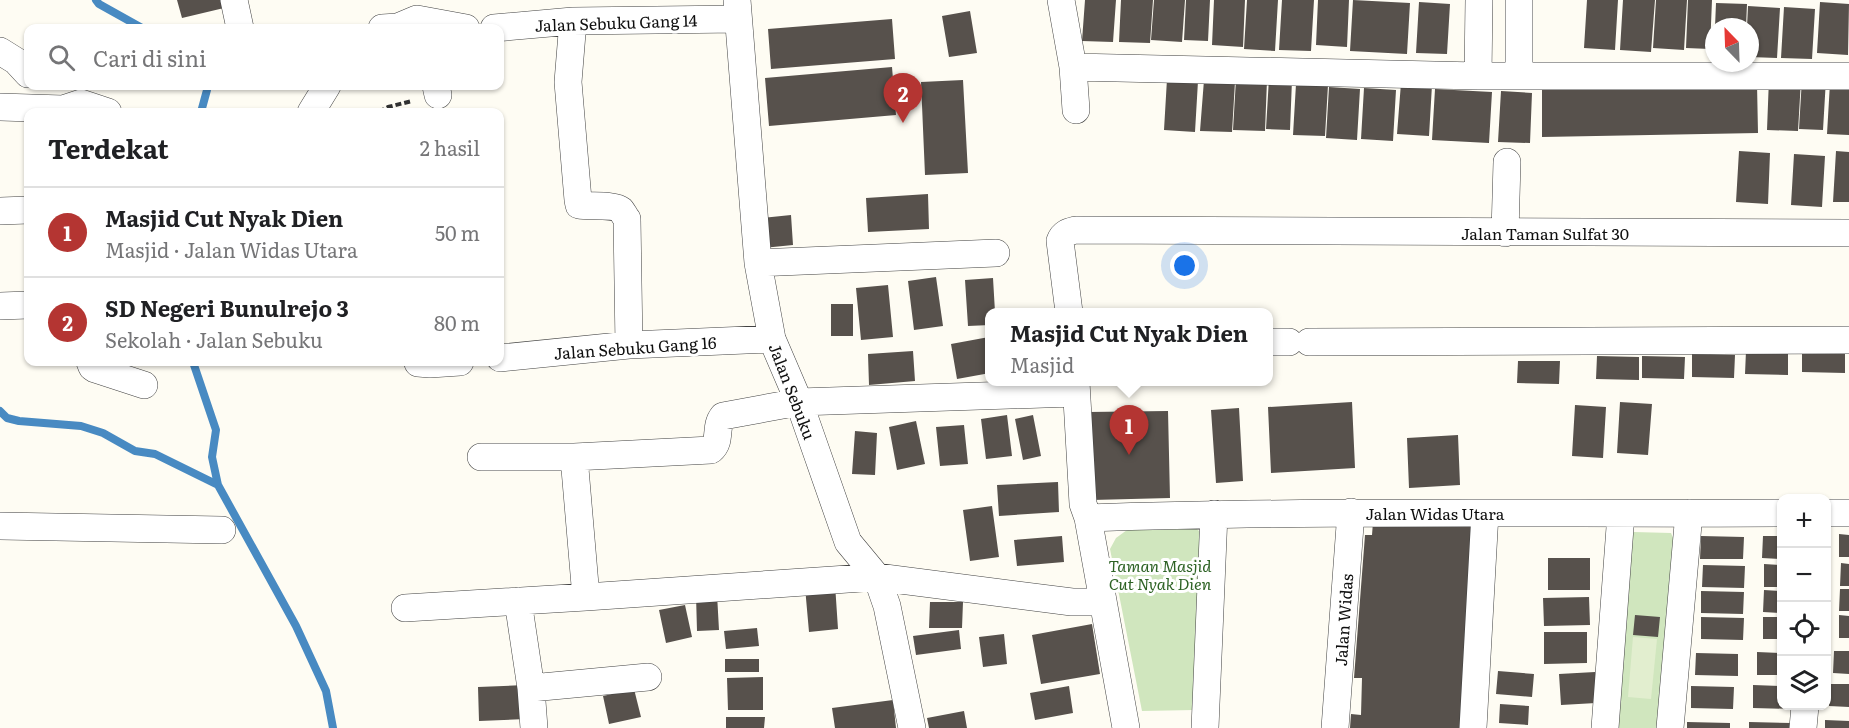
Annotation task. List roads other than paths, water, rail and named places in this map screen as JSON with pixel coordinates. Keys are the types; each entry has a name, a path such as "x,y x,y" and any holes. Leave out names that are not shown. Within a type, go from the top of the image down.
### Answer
{"street":[{"path":"234,0 239,24"},
{"path":"1061,0 1073,67 1076,110"},
{"path":"1478,76 1479,0"},
{"path":"1518,75 1519,0"},
{"name":"Jalan Sebuku Gang 14","path":"504,24 539,12 573,21 737,9"},
{"name":"Jalan Sebuku","path":"737,9 758,263 772,339 799,402 848,542 877,577 887,606 912,728"},
{"path":"403,24 418,16 450,24"},
{"path":"573,21 568,82 578,200 579,205 616,207 622,210 627,219 629,345"},
{"path":"0,51 16,61 24,70"},
{"path":"1073,67 1478,76 1849,76"},
{"path":"44,90 62,108"},
{"path":"313,108 325,90"},
{"path":"66,108 81,102 97,108"},
{"path":"0,107 32,108"},
{"path":"1505,232 1507,162"},
{"path":"0,211 24,210"},
{"name":"Jalan Taman Sulfat 30","path":"1068,308 1060,241 1062,236 1076,230 1849,233"},
{"path":"758,263 996,253"},
{"path":"0,306 24,305"},
{"name":"Jalan Sebuku Gang 16","path":"504,358 629,345 772,339"},
{"path":"1289,342 1849,340"},
{"path":"92,366 144,385"},
{"path":"481,458 574,457 711,450 716,446 719,421 723,416 799,402 1074,387 1083,504 1088,518 1126,728"},
{"path":"574,457 586,597"},
{"name":"Jalan Widas Utara","path":"1088,518 1351,512 1777,513"},
{"name":"Jalan Widas","path":"1335,728 1351,512"},
{"path":"1473,728 1485,513"},
{"path":"1670,728 1689,513"},
{"path":"1831,513 1849,513"},
{"path":"1205,728 1214,514"},
{"path":"1605,728 1621,514"},
{"path":"0,526 222,530"},
{"path":"405,608 877,577 1072,602 1103,602"},
{"path":"518,601 531,688 534,728"},
{"path":"531,688 648,677"},
{"path":"1803,728 1805,710"}],"waterway":[{"path":"96,0 99,4 135,24"},
{"path":"202,108 207,90"},
{"path":"194,366 216,430 212,457 218,485 296,626 326,691 333,728"},
{"path":"0,411 7,418 19,421 81,426 103,433 135,451 155,454 218,485"}],"place":[{"name":"SD Negeri Bunulrejo 3","path":"903,123"},
{"name":"Masjid Cut Nyak Dien","path":"1129,455"}],"park label":[{"name":"Taman Masjid Cut Nyak Dien","path":"1160,574"}]}
